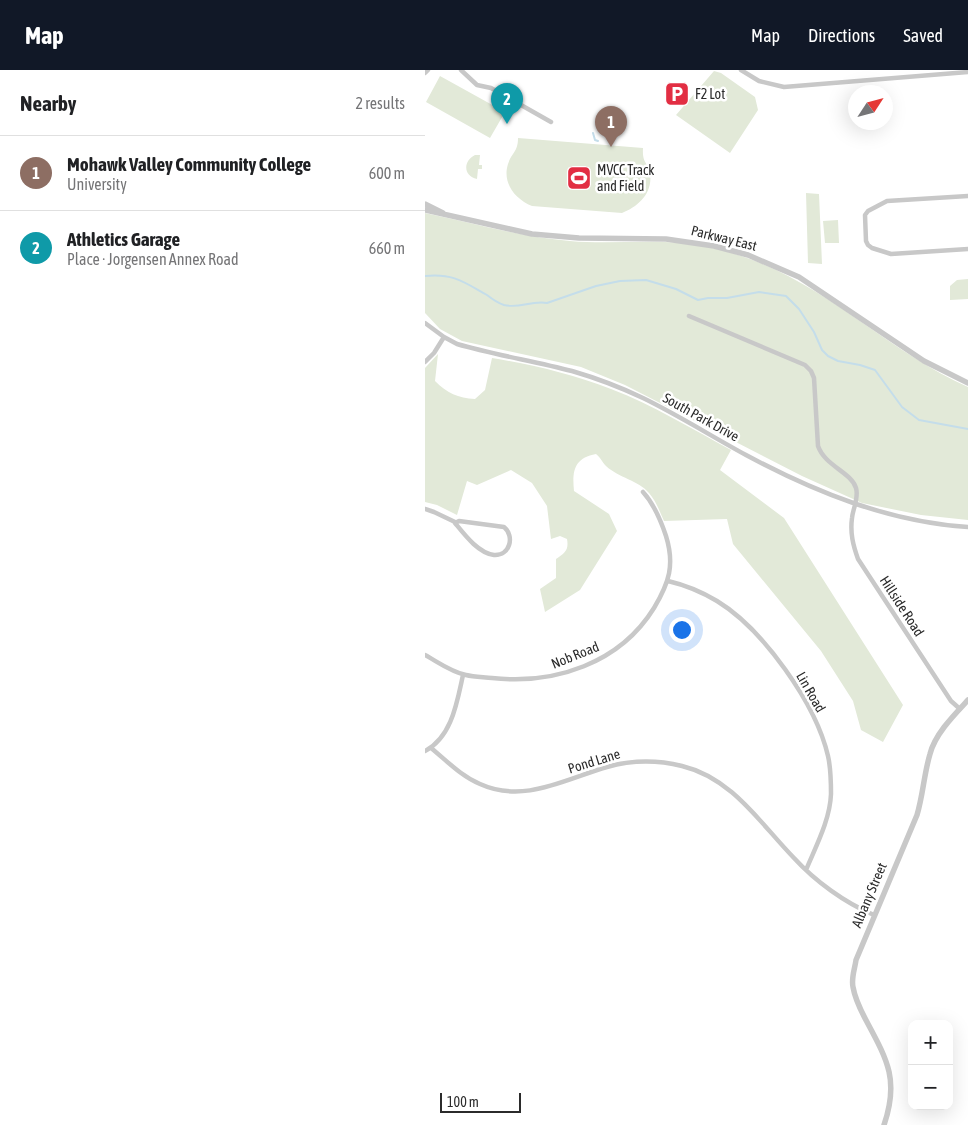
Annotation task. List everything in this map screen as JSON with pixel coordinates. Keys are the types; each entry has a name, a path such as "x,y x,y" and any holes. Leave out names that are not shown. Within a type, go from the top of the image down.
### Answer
{"street":[{"path":"425,73 428,70"},
{"path":"461,70 477,85 491,88 551,122"},
{"path":"741,70 759,81 784,86 923,73 968,72"},
{"path":"968,196 887,201 868,211 865,215 866,241 872,248 882,252 891,254 968,249"},
{"name":"Parkway East","path":"425,204 443,213"},
{"name":"Parkway East","path":"425,210 532,234 579,238 666,239 693,242 748,255 799,277 924,361 968,383"},
{"name":"Hillside Road","path":"689,316 805,365 811,370 814,378 818,446 821,455 855,485 857,494 851,533 858,559 951,701 960,709"},
{"name":"South Park Drive","path":"425,323 444,338 457,344 574,371 614,385 672,413 780,472 855,505 931,523 968,527"},
{"path":"425,362 444,338"},
{"name":"Nob Road","path":"425,655 463,674 524,680 547,678 568,673 597,661 619,647 635,633 648,617 668,581 670,564 667,541 658,516 648,497 643,492"},
{"path":"425,509 455,522 500,526 508,530 511,541 503,553 495,555 488,553 477,546 455,522"},
{"name":"Lin Road","path":"668,581 681,584 719,602 742,622 763,643 787,674 805,701 818,728 828,757 831,797 824,826 806,870"},
{"path":"425,751 440,739 454,713 463,674"},
{"name":"Albany Street","path":"884,1125 892,1086 887,1062 856,999 853,986 856,960 917,815 930,753 936,740 968,700"},
{"name":"Pond Lane","path":"431,748 460,774 487,787 509,792 548,788 607,767 631,762 654,761 685,766 699,771 730,790 806,870 833,891 864,911 874,915"}],"green space":[{"path":"714,71 721,73 755,97 758,110 730,153 676,115"},
{"path":"440,76 505,112 490,138 426,102"},
{"name":"MVCC Track and Field","path":"518,138 643,148 643,157 650,174 647,193 634,207 622,213 532,206 515,195 508,184 508,164 516,149"},
{"path":"475,155 480,155 479,165 482,165 482,169 478,169 477,179 469,175 466,168 468,161"},
{"path":"806,193 819,194 822,264 808,263"},
{"path":"425,213 551,239 593,242 665,242 708,247 750,259 779,271 807,286 912,356 968,387 968,520 921,515 862,503 802,476 625,385 581,367 462,341 440,329 425,313"},
{"path":"838,220 839,243 825,243 823,221"},
{"path":"968,279 968,299 950,300 950,286 957,280"},
{"path":"438,354 435,381 448,392 458,396 475,399 485,390 492,358 552,370 627,395 731,450 720,470 784,518 903,705 883,742 861,730 853,701 821,651 733,544 727,519 664,521 656,503 645,489 611,470 596,454 583,459 576,467 573,477 574,491 609,514 617,531 580,590 545,612 540,589 556,578 556,559 566,551 567,539 560,536 551,539 547,506 532,483 511,470 477,485 467,481 457,515 437,505 425,502 425,368"}],"waterway":[{"path":"593,133 595,140 598,141"},
{"path":"425,276 451,277 472,286 504,305 510,306 547,303 596,286 620,281 646,280 676,289 698,300 727,298 759,292 786,296 799,309 814,332 822,350 828,356 838,361 875,370 902,407 919,420 968,429"}],"place":[{"name":"F2 Lot","path":"677,94"},
{"name":"Athletics Garage","path":"507,124"},
{"name":"Mohawk Valley Community College","path":"611,147"},
{"name":"MVCC Track and Field","path":"579,178"}]}
